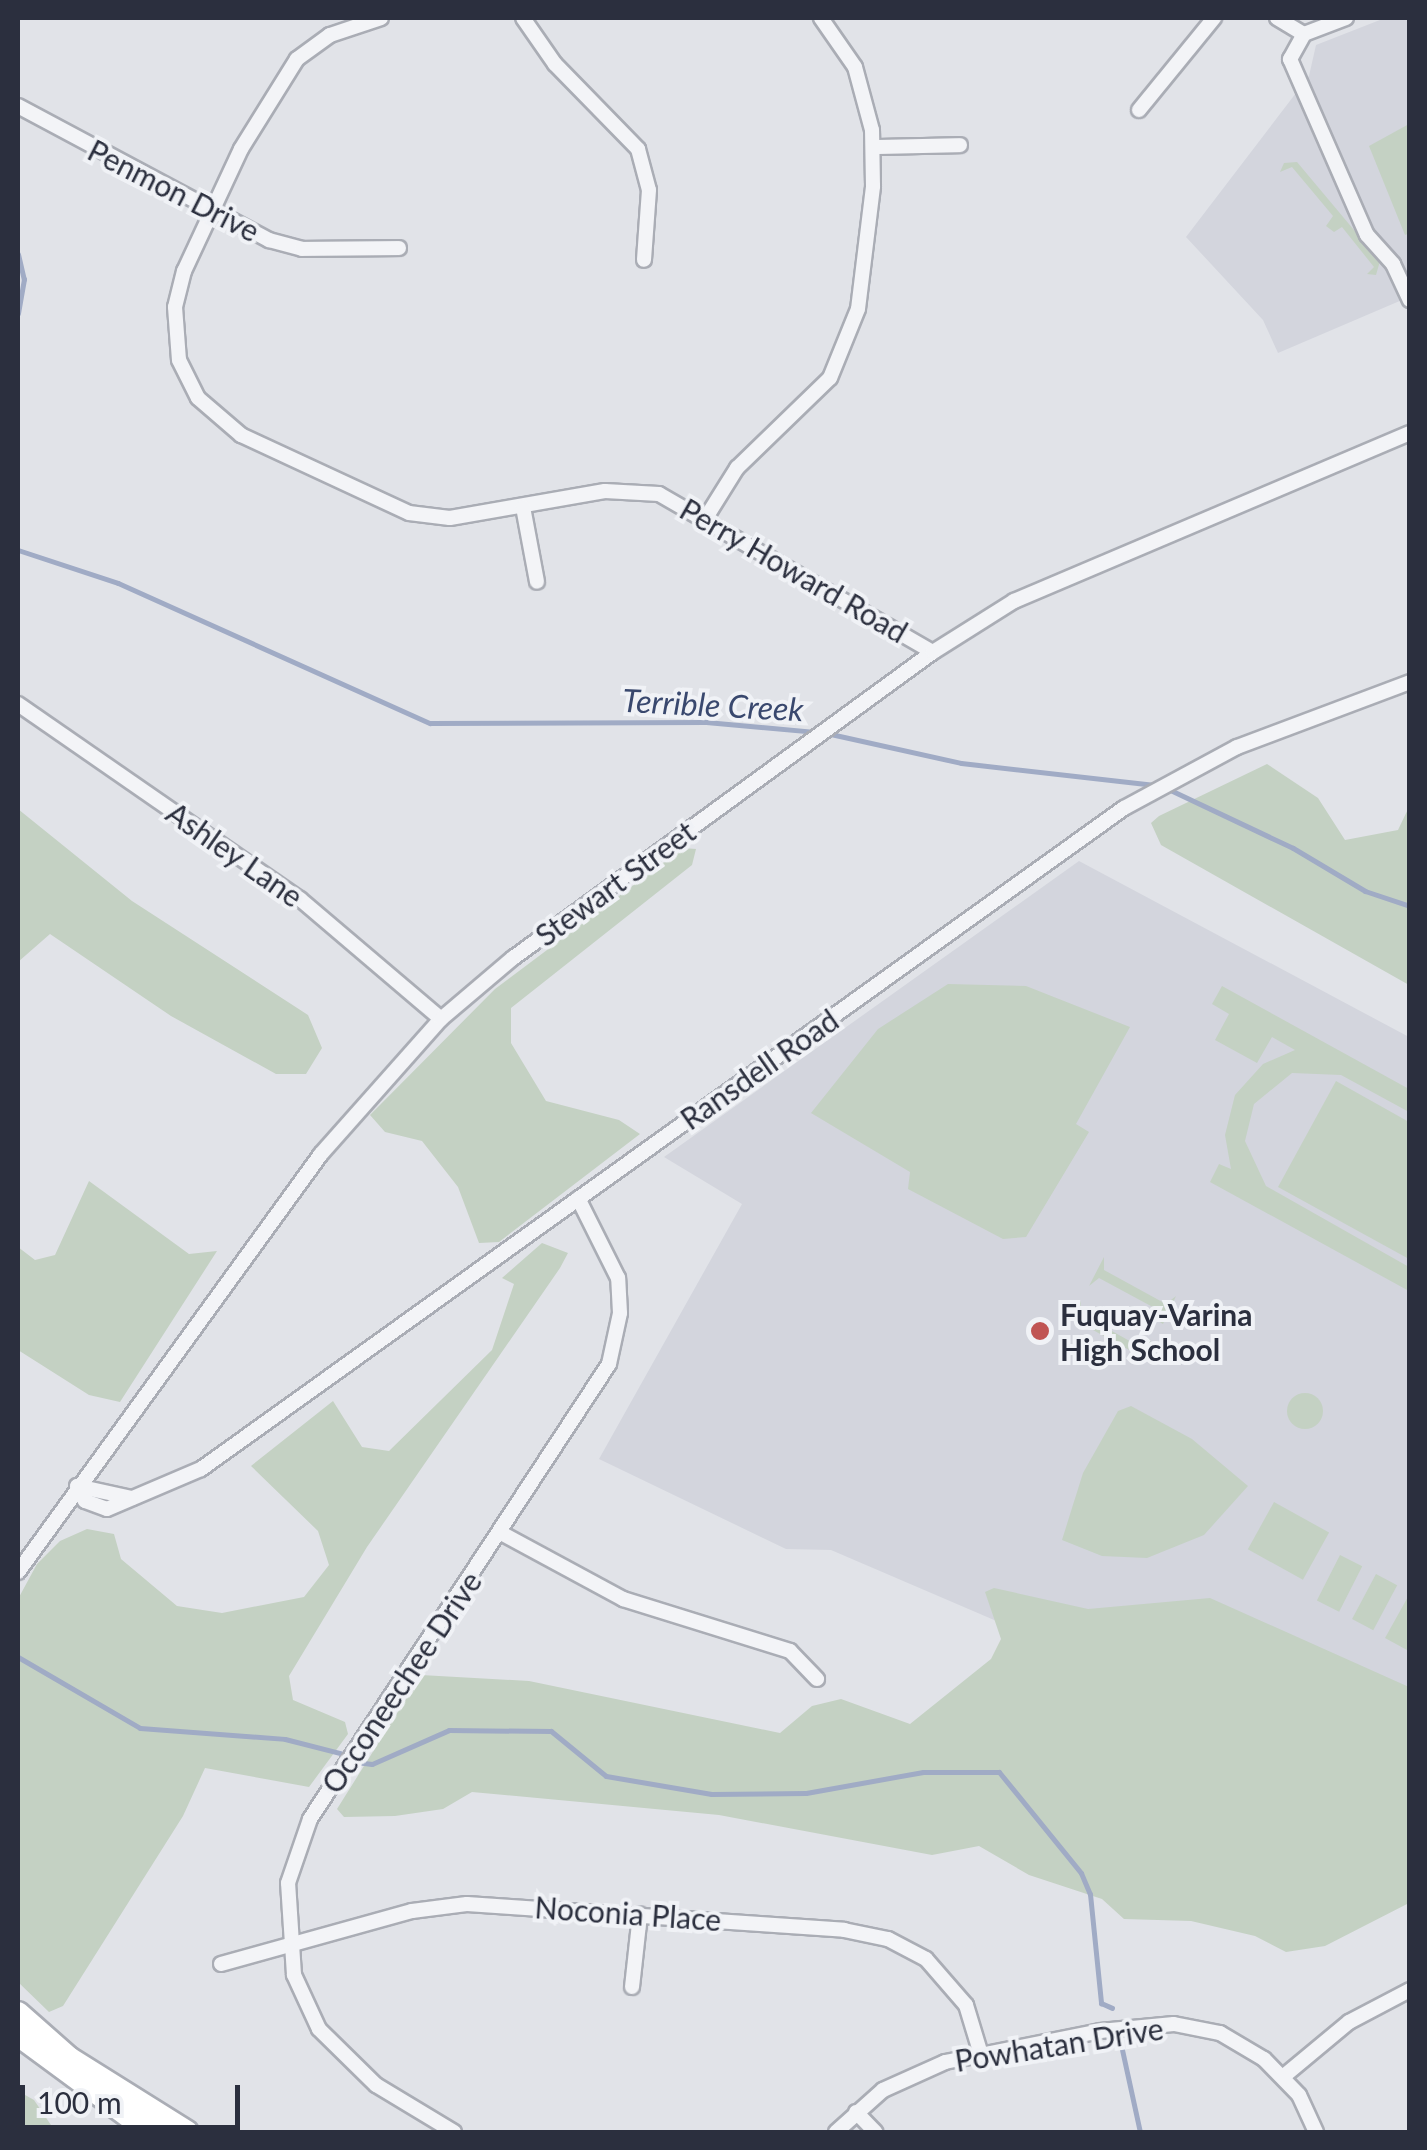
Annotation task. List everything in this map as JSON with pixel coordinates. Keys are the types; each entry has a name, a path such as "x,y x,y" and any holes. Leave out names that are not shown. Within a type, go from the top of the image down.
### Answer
{"highway":[{"path":"18,2013 93,2075 187,2132"},
{"path":"18,2036 150,2132"}],"street":[{"name":"Perry Howard Road","path":"381,18 317,42 283,76 184,271 174,326 185,374 211,413 260,445 408,513 450,518 644,490 707,516 933,652"},
{"path":"523,18 555,64 638,148 649,190 644,260"},
{"path":"707,516 737,468 820,390 847,349 858,309 874,147 855,67 821,18"},
{"path":"1139,110 1214,18"},
{"path":"1277,18 1304,34"},
{"path":"1346,18 1304,34 1290,59 1366,234 1393,264 1410,300"},
{"name":"Penmon Drive","path":"18,106 210,214 302,250 399,248"},
{"path":"874,147 960,145"},
{"name":"Stewart Street","path":"18,1572 304,1175 441,1020 565,918 933,652 1042,587 1410,433"},
{"path":"523,507 537,582"},
{"name":"Ransdell Road","path":"77,1486 132,1498 180,1481 224,1454 1124,808 1237,747 1410,682"},
{"name":"Ashley Lane","path":"18,704 300,899 441,1020"},
{"name":"Occoneechee Drive","path":"454,2132 376,2085 334,2049 300,1994 290,1945 288,1882 310,1819 594,1395 616,1344 618,1278 578,1198"},
{"path":"501,1534 623,1599 790,1651 818,1680"},
{"name":"Noconia Place","path":"221,1964 439,1906 640,1914 888,1939 948,1979 973,2020 980,2051"},
{"path":"632,1987 640,1914"},
{"path":"1284,2076 1349,2022 1410,1990"},
{"name":"Powhatan Drive","path":"836,2132 856,2112 912,2074 980,2051 1174,2024 1243,2043 1284,2076 1316,2132"},
{"path":"856,2112 875,2132"}],"shaded area":[{"path":"1385,18 1409,18 1409,297 1278,353 1263,320 1186,237 1309,76 1316,45"},
{"name":"Fuquay-Varina High School","path":"1079,861 1409,1037 1409,1692 1020,1631 831,1550 786,1549 599,1459 742,1204 664,1157"}],"green space":[{"path":"1409,124 1410,233 1405,235 1369,146"},
{"path":"1297,162 1380,261 1376,275 1367,274 1374,267 1342,227 1334,232 1326,226 1333,216 1292,167 1280,172 1284,163"},
{"path":"1267,764 1318,798 1345,840 1398,830 1409,807 1409,985 1161,845 1151,823 1159,816"},
{"path":"18,809 132,901 308,1015 322,1048 306,1074 276,1074 171,1016 50,934 18,962"},
{"path":"683,848 696,849 692,865 511,1008 511,1043 546,1101 619,1120 640,1134 499,1242 479,1243 458,1187 422,1141 385,1132 370,1115 495,989"},
{"path":"948,984 1026,986 1130,1027 1076,1124 1089,1132 1026,1237 1003,1239 908,1189 910,1172 811,1113 878,1029"},
{"path":"1222,986 1409,1089 1409,1112 1341,1075 1292,1073 1254,1104 1245,1141 1266,1186 1409,1267 1409,1291 1210,1182 1219,1164 1231,1169 1225,1135 1235,1095 1263,1064 1295,1050 1272,1037 1257,1063 1215,1040 1229,1014 1212,1004"},
{"path":"1336,1081 1409,1122 1409,1259 1278,1187"},
{"path":"89,1181 189,1254 217,1251 120,1402 89,1395 18,1350 18,1247 35,1260 55,1255"},
{"path":"542,1243 568,1253 560,1268 367,1547 289,1676 293,1700 345,1722 348,1734 309,1787 205,1768 183,1816 63,2006 49,2012 18,1982 18,1599 37,1564 60,1541 87,1529 114,1534 121,1559 177,1606 222,1613 304,1597 329,1565 318,1531 251,1466 333,1401 362,1447 389,1451 492,1350 514,1284 502,1278"},
{"path":"1104,1257 1104,1270 1166,1304 1176,1296 1163,1324 1158,1321 1162,1312 1099,1278 1089,1286"},
{"path":"1081,1301 1080,1313 1142,1348 1150,1339 1151,1346 1131,1351 1084,1325 1075,1314"},
{"path":"1305,1393 1318,1398 1323,1411 1318,1424 1305,1429 1292,1424 1287,1411 1292,1398"},
{"path":"1131,1406 1192,1439 1248,1486 1204,1535 1147,1558 1102,1556 1062,1540 1083,1473 1118,1411"},
{"path":"1274,1502 1329,1533 1303,1580 1248,1549"},
{"path":"1340,1555 1362,1566 1339,1612 1317,1600"},
{"path":"1376,1574 1397,1585 1373,1630 1352,1619"},
{"path":"994,1588 1088,1609 1210,1598 1409,1687 1409,1903 1325,1946 1286,1952 1255,1936 1191,1921 1124,1919 1102,1899 1029,1875 979,1846 932,1855 719,1815 472,1792 443,1809 395,1816 344,1817 337,1809 421,1675 529,1681 780,1733 812,1706 841,1699 910,1724 991,1659 1001,1639 985,1592"},
{"path":"1409,1595 1409,1645 1407,1650 1385,1638"},
{"path":"18,2091 34,2100 53,2128 77,2132 18,2132"}],"waterway":[{"path":"18,254 24,279 18,313"},
{"name":"Terrible Creek","path":"18,550 118,583 430,723 706,722 815,732"},
{"name":"Terrible Creek","path":"826,733 961,763 1155,785"},
{"name":"Terrible Creek","path":"1166,788 1293,848 1365,891 1410,906"},
{"path":"18,1657 140,1728 285,1739 344,1754"},
{"path":"356,1762 372,1764 449,1730 551,1731 606,1776 711,1794 806,1793 923,1772 999,1772 1081,1873 1090,1894 1101,2003 1112,2008"},
{"path":"1121,2045 1140,2132"}],"place":[{"name":"Fuquay-Varina High School","path":"1040,1331"}]}
